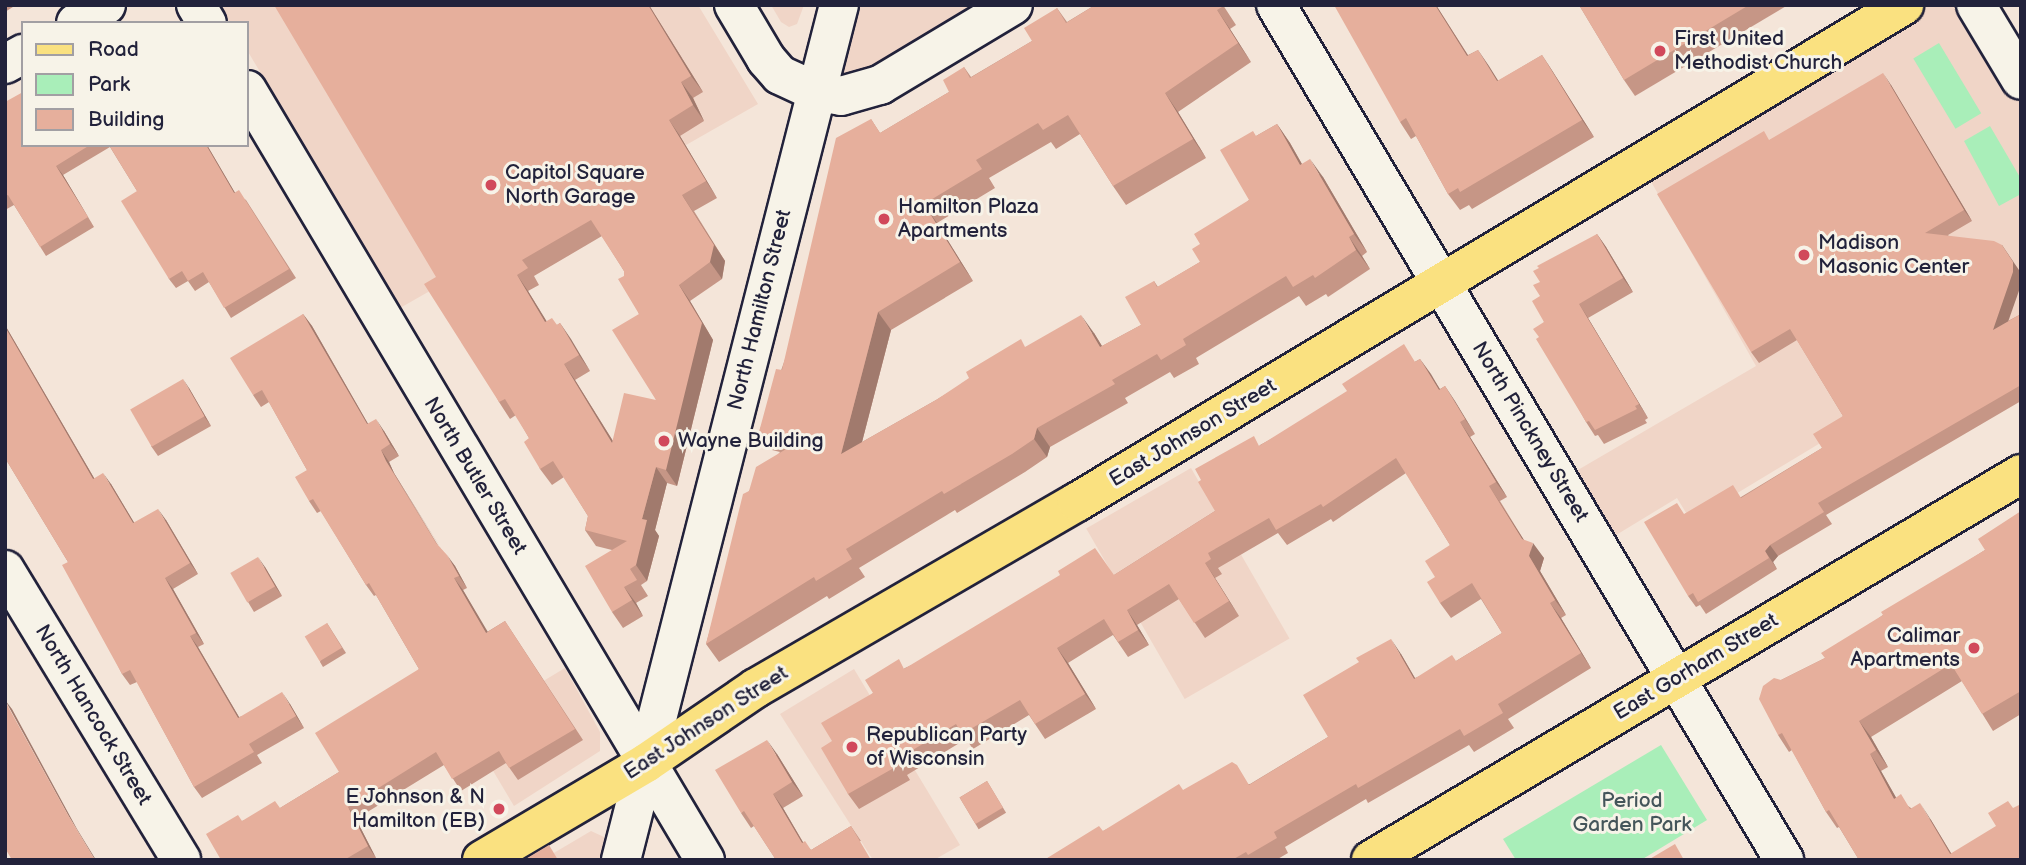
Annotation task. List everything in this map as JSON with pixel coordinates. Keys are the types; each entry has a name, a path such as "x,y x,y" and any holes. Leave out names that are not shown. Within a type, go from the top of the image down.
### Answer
{"main road":[{"name":"East Johnson Street","path":"482,860 646,763 756,688 1077,502 1904,5"},
{"name":"East Gorham Street","path":"1371,860 2021,474"}],"street":[{"path":"79,21 106,5"},
{"path":"196,5 206,21"},
{"path":"734,5 766,59 780,75 817,92 841,96 880,85 1013,5"},
{"name":"North Hamilton Street","path":"621,860 839,5"},
{"name":"North Pinckney Street","path":"1276,5 1784,860"},
{"path":"1976,5 2021,80"},
{"path":"5,64 21,55"},
{"name":"North Butler Street","path":"248,92 705,860"},
{"name":"North Hancock Street","path":"5,570 181,860"}],"shaded area":[{"name":"Capitol Square North Garage","path":"220,5 698,5 758,104 400,308 248,52 248,21 229,21"},
{"path":"771,5 804,5 797,24 789,27 781,22"},
{"path":"839,5 1013,5 841,96"},
{"path":"1904,5 1976,5 2021,80 2021,322 1691,521 1677,498 1598,546 1559,481 1756,366 1641,164"},
{"path":"1191,468 1290,639 1185,699 1086,528"},
{"path":"565,668 600,732 600,751 514,806 467,727"},
{"path":"854,669 960,845 934,860 873,860 780,714"},
{"path":"591,831 604,837 604,860 542,860"}],"green space":[{"path":"1939,43 1981,113 1956,129 1913,58"},
{"path":"1990,126 2021,179 2021,194 1999,206 1964,141"},
{"name":"Period Garden Park","path":"1661,745 1707,820 1641,860 1516,860 1503,839"}],"building":[{"path":"274,5 648,5 691,76 681,82 693,105 669,120 706,181 682,195 714,245 710,262 679,285 702,323 666,470 656,467 642,519 647,520 636,565 630,569 637,580 624,587 632,600 612,612 585,566 627,541 585,530 588,516 553,461 540,469 524,442 529,438 505,399 499,402 424,284 436,277","holes":["591,220 624,271 624,276 618,279 639,314 612,330 656,400 624,393 612,443 564,364 579,355 560,323 557,325 552,318 545,322 517,275 528,268 522,260"]},
{"path":"1095,5 1222,5 1217,10 1238,43 1165,93 1193,139 1113,186 1068,115 1043,130 1038,123 976,160 982,169 924,204 960,262 878,312 841,454 936,400 969,378 966,372 1021,339 1025,347 1081,315 1100,347 1141,325 1125,297 1154,281 1157,287 1200,262 1192,249 1200,244 1194,234 1249,200 1220,150 1253,131 1256,136 1277,124 1300,165 1310,159 1354,234 1349,237 1356,250 1315,278 1313,275 1293,287 1286,276 1183,339 1186,345 1161,360 1157,354 1112,380 1115,384 1037,428 1034,439 1012,454 944,494 942,491 846,549 852,559 816,581 814,577 706,644 743,494 749,491 756,467 798,442 759,432 776,369 782,370 836,138 871,119 880,133 949,92 943,80 964,67 970,78 1032,41 1024,28 1057,8 1066,23"},
{"path":"1334,5 1435,5 1467,56 1478,50 1497,81 1542,55 1582,120 1460,192 1458,188 1448,194 1406,118 1400,122"},
{"name":"First United Methodist Church","path":"1579,5 1749,5 1624,80"},
{"path":"1883,73 1964,210 1925,233 1994,241 2002,245 2013,262 2013,272 1993,330 2021,314 2021,385 1818,503 1824,512 1770,545 1765,551 1769,558 1698,602 1693,593 1688,596 1644,522 1677,503 1684,514 1733,485 1741,498 1822,448 1813,434 1843,416 1790,329 1751,352 1657,194 1764,131 1769,140"},
{"path":"21,93 21,147 87,147 56,166 88,217 40,247 8,195 5,196 5,102"},
{"path":"110,147 207,147 234,193 239,190 289,269 224,308 203,272 188,281 182,271 169,279 121,201 137,191"},
{"path":"1597,234 1623,278 1579,304 1639,404 1635,406 1637,409 1595,430 1589,421 1586,422 1536,339 1539,337 1533,329 1544,322 1532,301 1540,296 1533,285 1540,282 1533,271 1539,268 1537,266"},
{"path":"303,314 367,424 376,419 390,444 381,450 386,461 436,543 447,555 459,576 454,578 486,633 505,621 575,729 509,768 499,751 452,779 436,752 348,807 368,846 344,860 221,860 206,834 238,815 242,821 275,801 280,808 339,772 315,733 419,669 369,583 366,585 313,499 309,501 295,477 307,470 262,390 253,395 230,358"},
{"path":"5,327 93,479 103,473 133,523 158,509 190,563 165,578 196,633 190,636 238,718 282,692 296,716 249,744 254,752 194,787 130,670 122,674 62,565 68,562 5,458"},
{"path":"1404,344 1415,362 1420,359 1439,390 1445,386 1465,419 1460,422 1496,482 1489,486 1522,539 1533,543 1529,556 1555,600 1550,603 1581,653 1498,704 1503,713 1464,736 1460,729 1358,788 1356,784 1274,832 1277,838 1248,855 1246,852 1232,860 1044,860 1099,826 1103,831 1179,784 1183,790 1232,762 1237,765 1249,785 1328,737 1303,695 1359,662 1356,658 1391,639 1414,679 1452,655 1456,661 1502,633 1472,583 1440,603 1427,582 1435,577 1425,561 1450,545 1396,458 1323,507 1321,504 1276,530 1269,518 1208,553 1211,559 1205,563 1229,601 1194,623 1169,584 1127,610 1138,630 1118,642 1104,619 1057,648 1085,694 1035,724 1020,700 962,734 956,724 896,760 899,765 848,794 821,748 832,741 821,723 873,693 865,680 899,659 904,669 1060,575 1058,571 1095,548 1114,575 1215,511 1198,482 1201,480 1195,469 1254,436 1259,446 1347,391 1342,384"},
{"path":"183,379 205,416 152,447 130,410"},
{"path":"2021,511 2021,691 1982,714 1951,664 1859,721 1876,750 1870,754 1894,799 1901,794 1910,809 1920,803 1950,854 1996,826 1988,813 2008,801 2013,808 2021,804 2021,860 1859,860 1829,810 1826,812 1782,733 1778,735 1759,699 1763,686 1774,678 1781,680 1825,658 1821,653 1883,615 1881,612 1985,550 1978,539"},
{"path":"258,557 275,586 247,602 230,573"},
{"path":"327,623 342,648 320,661 305,636"},
{"path":"5,701 95,860 12,860 5,848"},
{"path":"767,740 792,782 773,794 802,843 805,841 811,850 851,826 871,860 776,860 744,811 741,813 715,770"},
{"path":"987,781 1003,808 976,824 960,797"},
{"path":"1675,844 1684,860 1648,860"},
{"path":"549,845 558,860 524,860"}],"place":[{"name":"First United Methodist Church","path":"1660,51"},
{"name":"Capitol Square North Garage","path":"491,185"},
{"name":"Hamilton Plaza Apartments","path":"884,219"},
{"name":"Madison Masonic Center","path":"1804,255"},
{"name":"Wayne Building","path":"664,441"},
{"name":"Calimar Apartments","path":"1974,648"},
{"name":"Republican Party of Wisconsin","path":"852,747"},
{"name":"E Johnson & N Hamilton (EB)","path":"499,809"}]}
